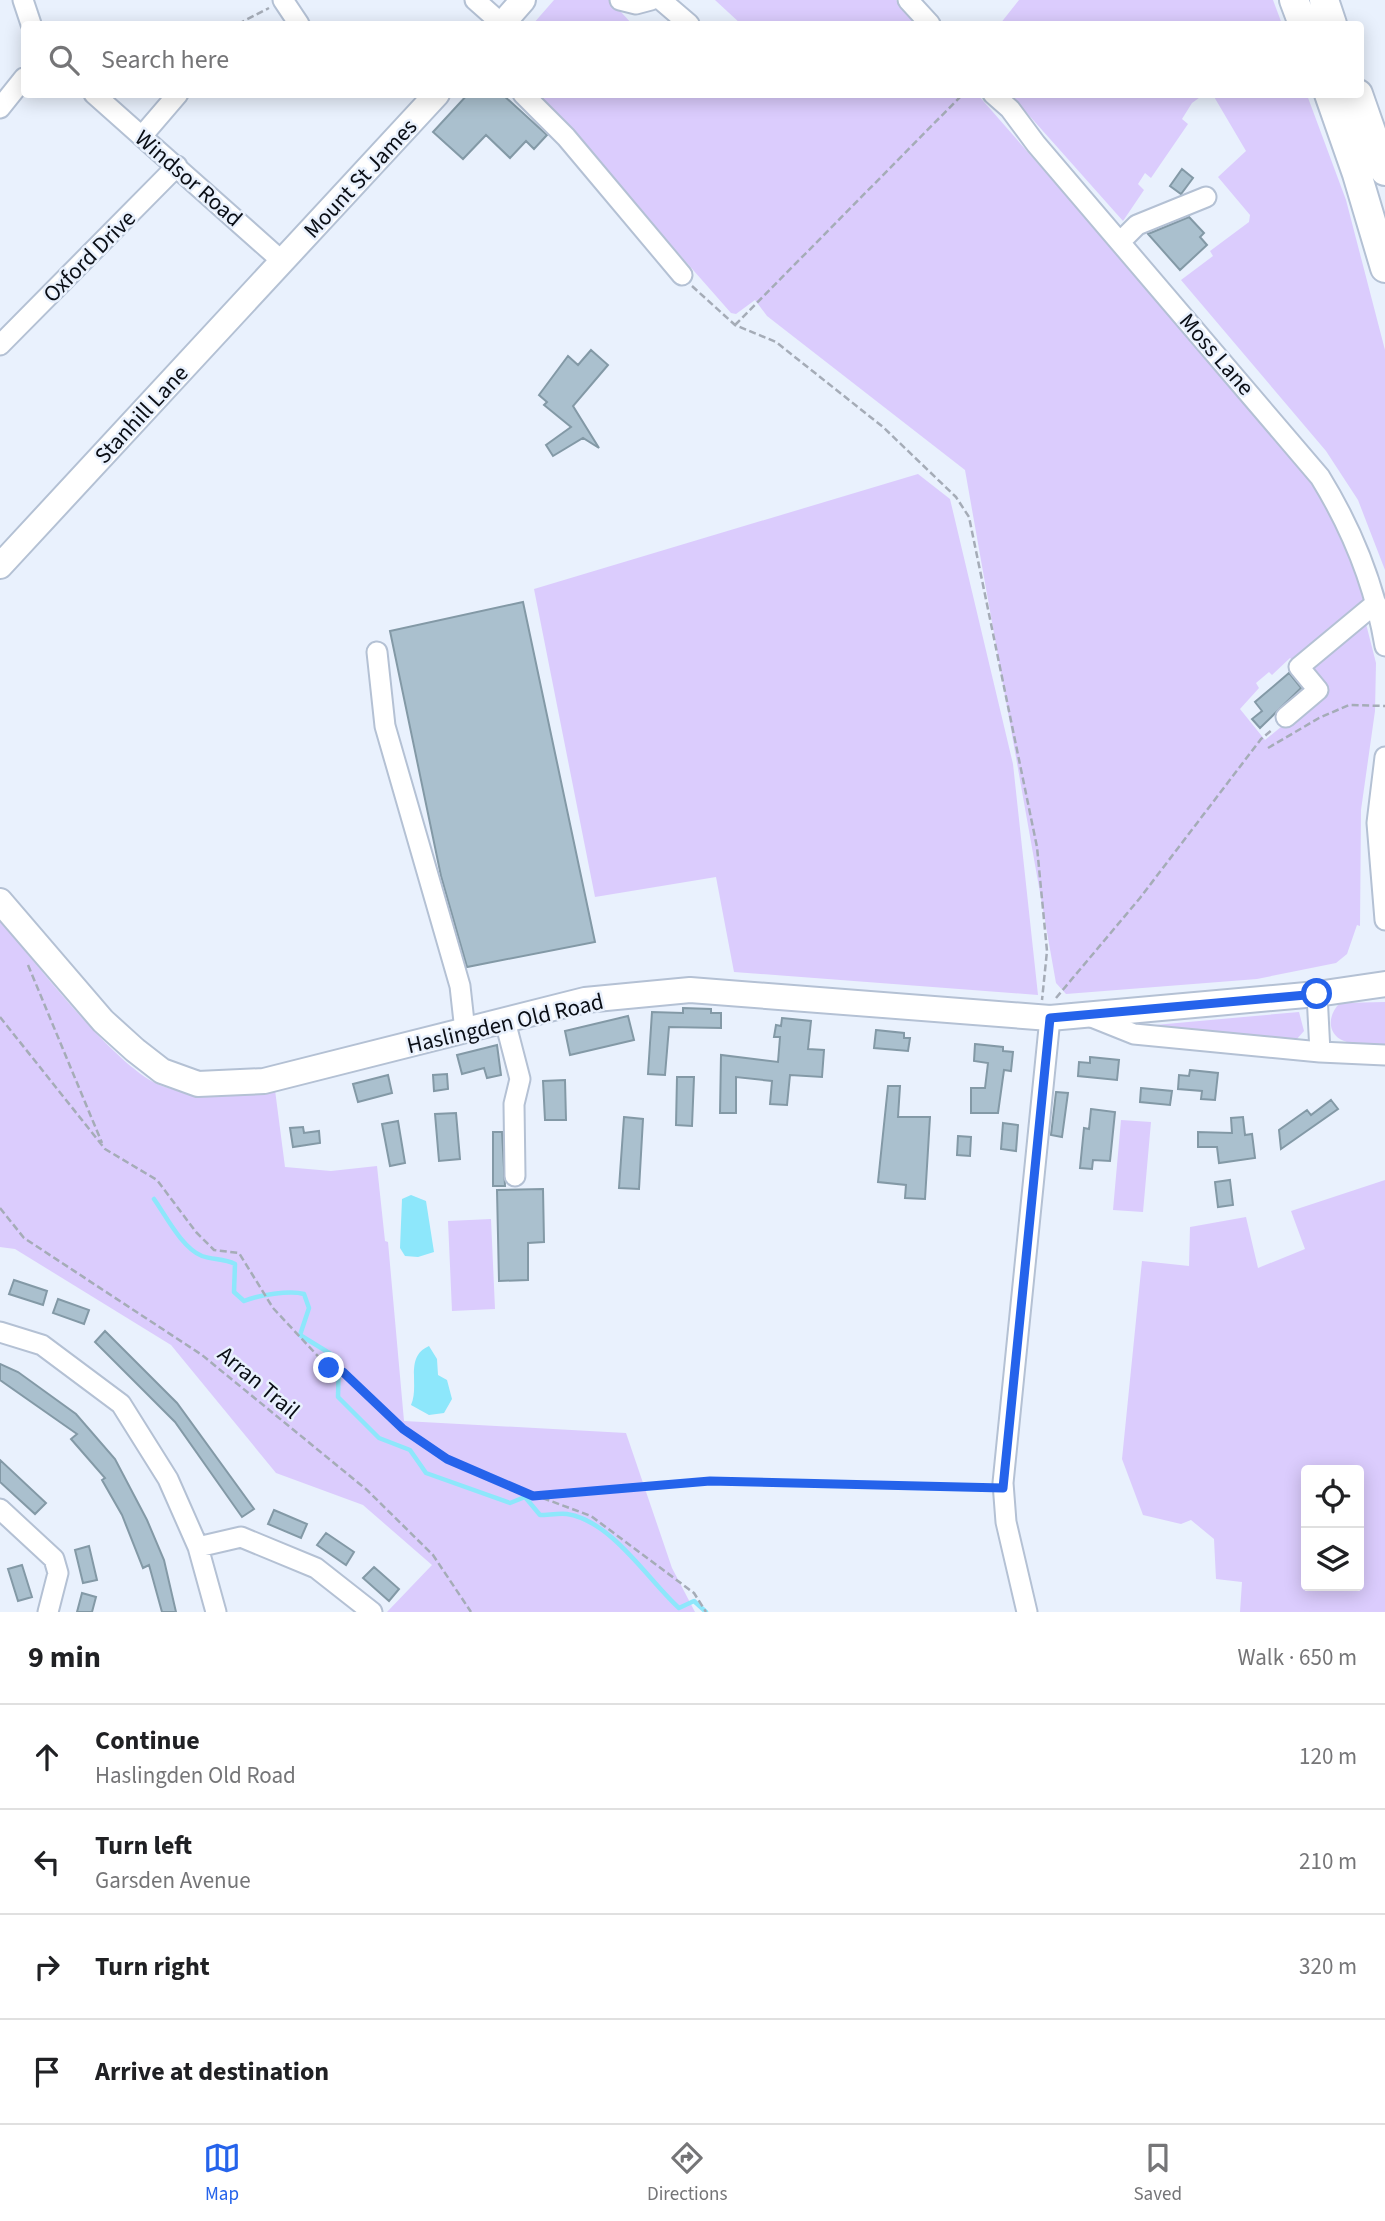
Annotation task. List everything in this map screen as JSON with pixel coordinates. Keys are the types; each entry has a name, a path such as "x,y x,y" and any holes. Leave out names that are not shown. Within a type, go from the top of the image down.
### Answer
{"highway":[{"path":"1294,0 1302,21"},
{"path":"1324,0 1331,21"},
{"path":"1330,98 1385,268"},
{"path":"1359,98 1385,172"}],"main road":[{"path":"505,21 523,0"},
{"name":"Mount St James","path":"283,262 433,98"},
{"name":"Stanhill Lane","path":"0,566 283,262"},
{"name":"Haslingden Old Road","path":"0,901 103,1021 162,1070 198,1084 264,1081 585,1000 690,990 1045,1017 1089,1016 1317,994 1385,984"}],"street":[{"path":"23,0 30,21"},
{"path":"283,0 297,21"},
{"path":"475,0 499,21"},
{"path":"620,0 636,5 651,0"},
{"path":"661,0 686,21"},
{"path":"908,0 927,21"},
{"path":"0,108 21,82"},
{"name":"Windsor Road","path":"99,98 283,262"},
{"path":"142,136 175,98"},
{"path":"527,98 566,137 682,275"},
{"name":"Moss Lane","path":"997,98 1320,477 1352,536 1376,603 1385,646"},
{"name":"Oxford Drive","path":"0,345 177,166"},
{"path":"1121,241 1130,230 1151,217 1206,197"},
{"path":"1283,720 1318,690 1299,667 1376,603"},
{"path":"377,652 385,726 460,986 466,1031"},
{"path":"1385,757 1377,823 1385,920"},
{"path":"1317,994 1320,1052"},
{"name":"Haslingden Old Road","path":"1089,1016 1134,1034 1320,1052 1385,1055"},
{"path":"1027,1612 1006,1522 1003,1488 1045,1017"},
{"path":"505,1021 520,1079 514,1104 515,1176"},
{"path":"0,1332 42,1345 121,1404 168,1479 198,1547 216,1612"},
{"path":"0,1509 54,1559 58,1573 48,1612"},
{"path":"198,1547 241,1536 316,1568 372,1612"}],"path":[{"path":"244,21 283,0"},
{"path":"735,325 959,98"},
{"path":"682,275 711,306 735,325 776,342 883,427 956,497 969,517 1037,847 1047,951 1045,1017"},
{"path":"1268,748 1318,718 1349,705 1385,706"},
{"path":"1045,1017 1261,739 1283,720"},
{"path":"32,940 22,951 105,1149"},
{"path":"0,1017 105,1149 157,1180 196,1233 214,1250 239,1253 258,1289 329,1368 343,1372 403,1429 447,1459 533,1496 591,1516 694,1593 706,1612"},
{"name":"Arran Trail","path":"0,1208 24,1238 202,1355 367,1490 433,1555 471,1612"},
{"path":"533,1496 710,1481 1003,1488"}],"shaded area":[{"path":"554,0 610,0 629,21 536,21"},
{"path":"715,0 896,0 915,21 738,21"},
{"path":"1019,0 1273,0 1281,21 1002,21"},
{"path":"542,98 981,98 1308,473 1343,538 1366,602 1294,661 1290,658 1272,675 1269,672 1256,683 1259,688 1240,709 1265,740 1326,690 1306,665 1364,616 1376,663 1375,711 1361,810 1360,926 1357,925 1347,954 1336,963 1257,979 1066,994 1056,983 965,470 767,316 755,300 736,314 731,313"},
{"path":"1014,98 1199,98 1192,103 1182,119 1188,124 1151,178 1145,173 1138,184 1144,190 1123,221"},
{"path":"1215,98 1308,98 1346,200 1385,350 1385,570 1358,500 1326,451 1181,280 1213,256 1210,251 1249,222 1250,215 1218,177 1246,151"},
{"path":"918,474 950,499 1013,764 1038,995 734,972 716,877 595,897 534,589"},
{"path":"0,921 100,1037 144,1076 162,1086 189,1092 275,1090 285,1167 331,1171 377,1166 385,1241 388,1242 404,1421 626,1433 672,1568 695,1612 387,1612 432,1565 363,1505 276,1473 171,1345 15,1249 0,1247"},
{"path":"1385,1002 1385,1046 1348,1043 1334,1034 1331,1018 1340,1003"},
{"path":"1299,1012 1304,1031 1296,1040 1155,1025"},
{"path":"1121,1120 1151,1122 1143,1212 1113,1210"},
{"path":"1385,1180 1385,1612 1240,1612 1242,1582 1216,1579 1214,1539 1191,1520 1181,1524 1143,1515 1122,1459 1142,1261 1189,1266 1190,1227 1246,1217 1258,1268 1305,1249 1291,1211"},
{"path":"491,1219 495,1309 452,1311 448,1221"}],"water":[{"path":"411,1195 426,1201 434,1252 418,1257 405,1256 400,1248 402,1199"},
{"path":"429,1346 437,1359 438,1375 447,1380 452,1399 444,1413 429,1415 411,1405 417,1357"}],"building":[{"path":"464,98 506,98 547,135 534,149 526,141 510,158 486,135 463,159 433,132"},
{"path":"1182,169 1193,178 1181,194 1170,186"},
{"path":"1189,217 1204,233 1200,237 1207,245 1180,270 1148,234"},
{"path":"591,350 608,365 573,406 599,448 583,438 553,456 546,445 571,427 544,405 547,402 539,395 568,356 578,365"},
{"path":"523,602 595,942 467,967 441,876 390,631"},
{"path":"1289,673 1301,688 1260,728 1252,719 1262,711 1255,702"},
{"path":"683,1008 711,1009 711,1013 721,1013 721,1028 669,1027 665,1075 648,1074 652,1012 683,1013"},
{"path":"628,1016 634,1040 570,1055 565,1031"},
{"path":"782,1018 811,1021 808,1049 824,1050 822,1077 790,1075 787,1105 770,1104 772,1081 736,1077 736,1113 720,1113 721,1055 778,1062 780,1037 774,1037 776,1025 781,1026"},
{"path":"876,1030 904,1033 904,1038 910,1038 908,1051 874,1048"},
{"path":"975,1044 1003,1047 1003,1051 1013,1052 1011,1071 1004,1070 998,1113 971,1113 971,1088 985,1088 988,1063 974,1061"},
{"path":"497,1045 501,1075 487,1078 484,1068 462,1074 457,1055"},
{"path":"1090,1057 1119,1060 1117,1080 1078,1076 1079,1062 1090,1063"},
{"path":"1190,1070 1218,1073 1215,1100 1201,1099 1202,1091 1178,1089 1179,1075 1189,1076"},
{"path":"447,1074 448,1089 434,1091 433,1075"},
{"path":"388,1075 392,1093 358,1102 353,1084"},
{"path":"677,1077 694,1077 692,1126 676,1125"},
{"path":"565,1080 566,1120 545,1120 543,1081"},
{"path":"888,1086 900,1086 898,1117 930,1117 925,1199 905,1198 906,1185 878,1182"},
{"path":"1141,1088 1172,1091 1170,1105 1140,1102"},
{"path":"1056,1092 1068,1093 1062,1137 1051,1135"},
{"path":"1331,1100 1338,1109 1281,1149 1279,1130 1307,1110 1311,1115"},
{"path":"1091,1109 1115,1112 1110,1161 1093,1160 1092,1169 1080,1168 1084,1128 1089,1129"},
{"path":"456,1113 460,1159 439,1161 435,1114"},
{"path":"624,1117 643,1119 639,1189 619,1188"},
{"path":"1243,1117 1245,1135 1252,1134 1255,1158 1219,1163 1217,1147 1198,1147 1198,1132 1232,1133 1231,1118"},
{"path":"398,1121 405,1163 390,1166 382,1124"},
{"path":"1003,1123 1018,1125 1016,1151 1001,1149"},
{"path":"303,1127 304,1133 319,1131 320,1143 293,1147 290,1128"},
{"path":"493,1132 502,1132 505,1186 493,1186"},
{"path":"958,1136 971,1137 970,1156 957,1155"},
{"path":"1230,1180 1233,1205 1218,1207 1215,1182"},
{"path":"543,1189 544,1242 528,1243 528,1280 499,1281 497,1190"},
{"path":"14,1280 47,1291 43,1305 9,1294"},
{"path":"58,1299 89,1310 84,1324 53,1313"},
{"path":"105,1331 177,1403 254,1509 242,1517 175,1422 95,1342"},
{"path":"0,1364 18,1372 76,1414 115,1459 147,1520 164,1560 176,1612 162,1612 149,1565 143,1568 122,1515 102,1480 105,1478 71,1439 77,1434 0,1380"},
{"path":"0,1460 46,1503 35,1514 0,1482"},
{"path":"274,1510 307,1524 301,1538 268,1524"},
{"path":"326,1533 354,1552 346,1565 317,1545"},
{"path":"89,1546 97,1580 83,1583 75,1550"},
{"path":"22,1565 32,1597 18,1601 8,1569"},
{"path":"374,1567 399,1589 389,1601 363,1578"},
{"path":"82,1593 96,1597 92,1612 77,1612"}],"waterway":[{"path":"154,1199 181,1239 195,1252 235,1264 234,1292 244,1301 274,1294 304,1294 309,1308 300,1335 339,1359 338,1397 379,1438 410,1450 426,1473 510,1503 525,1497 540,1515 567,1514 583,1519 614,1539 679,1608 694,1601 706,1612"}],"route":[{"path":"329,1368 343,1372 403,1429 447,1459 533,1496 710,1481 1003,1488 1050,1018 1317,994"}]}
